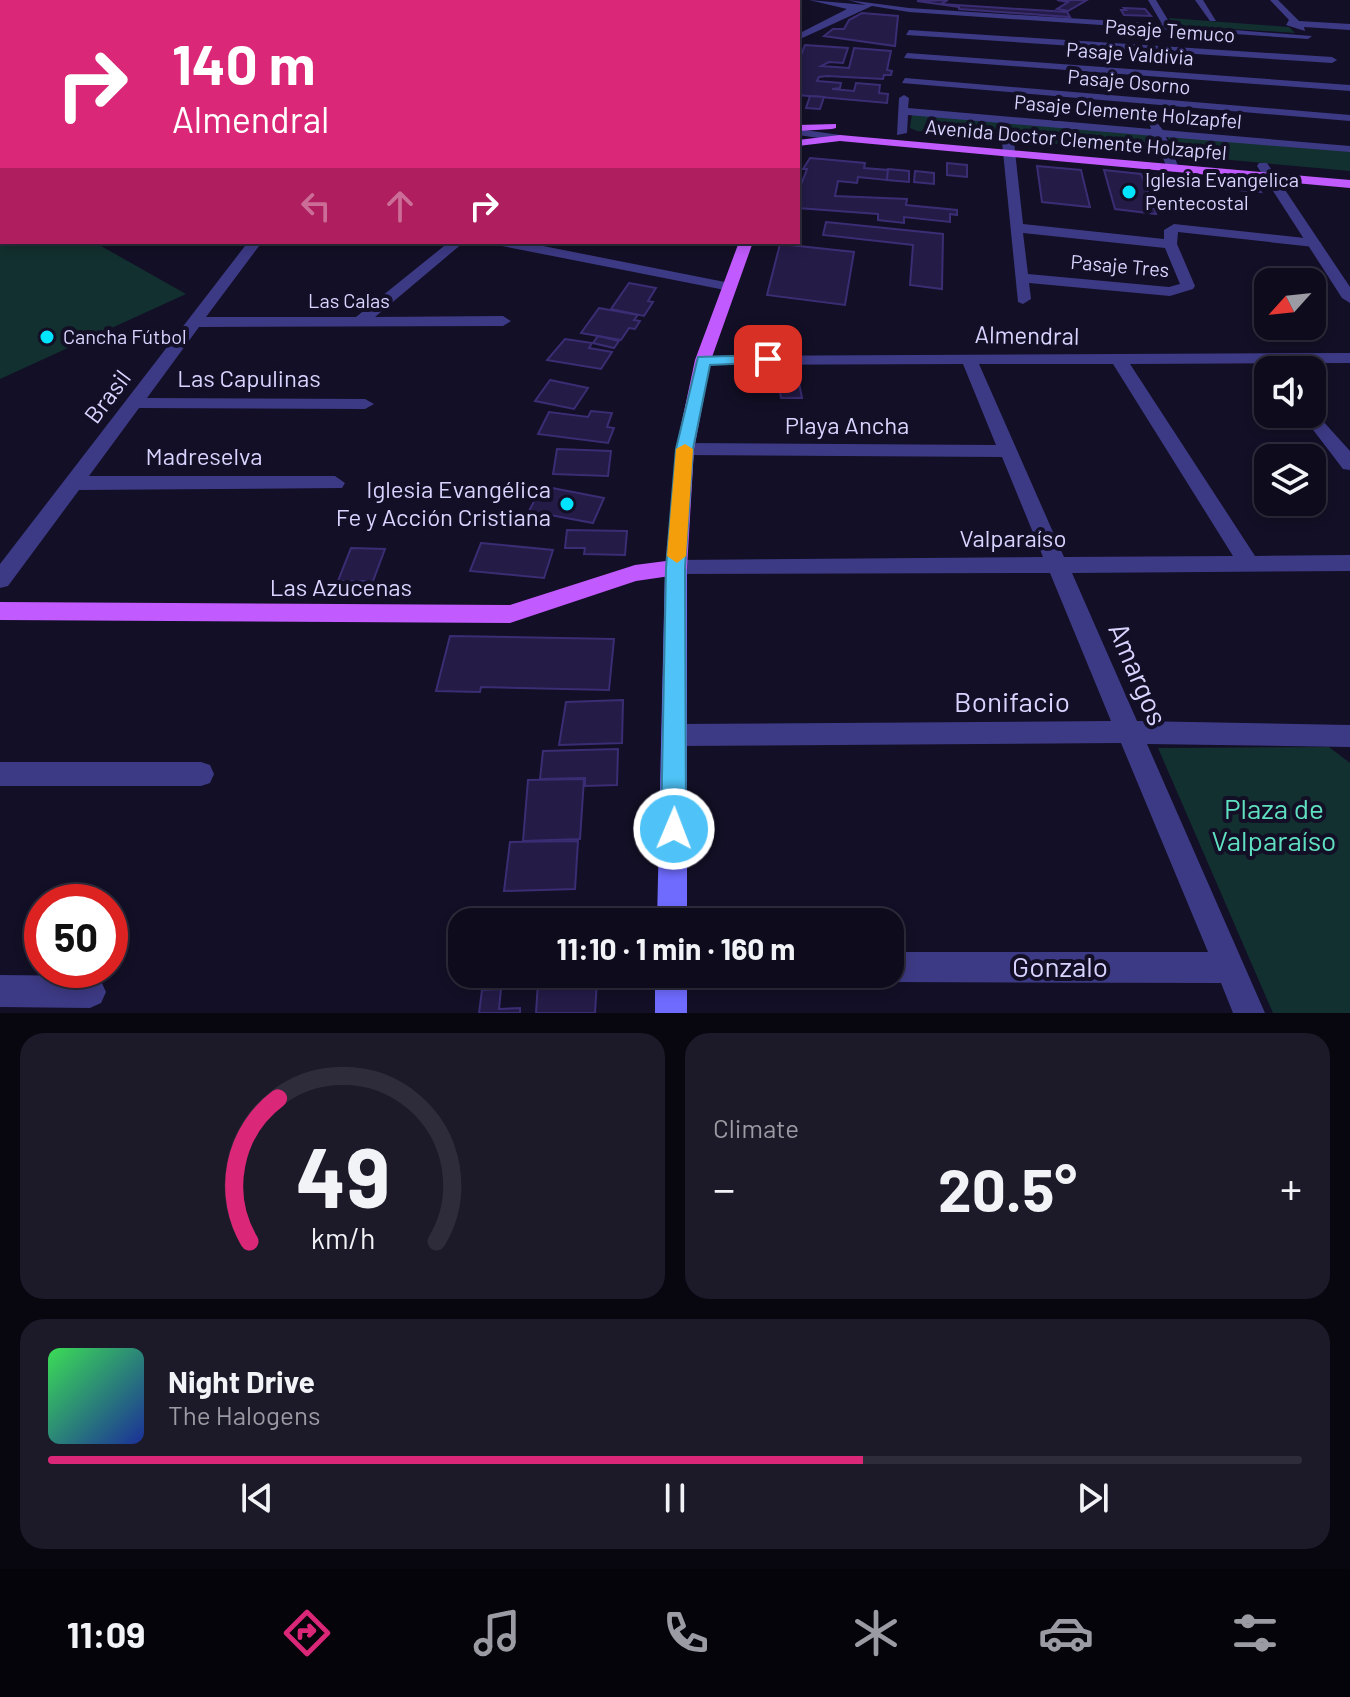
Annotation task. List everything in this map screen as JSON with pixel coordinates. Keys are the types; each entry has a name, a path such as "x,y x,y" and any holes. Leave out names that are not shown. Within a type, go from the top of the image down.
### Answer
{"main road":[{"name":"Avenida Doctor Clemente Holzapfel","path":"836,132 901,133 1008,147"},
{"name":"Avenida Doctor Clemente Holzapfel","path":"836,132 1267,171 1350,174"},
{"path":"800,142 836,132"},
{"name":"Avenida Doctor Clemente Holzapfel","path":"1267,171 1350,184"},
{"path":"672,908 676,568 685,449 703,360 745,244"},
{"name":"Las Azucenas","path":"0,611 510,614 635,573 676,568"},
{"path":"671,988 671,1013"}],"street":[{"path":"813,0 909,10 1308,36"},
{"path":"886,7 899,0"},
{"path":"1152,0 1168,26"},
{"path":"1199,0 1213,19"},
{"path":"1274,0 1341,70"},
{"path":"800,36 820,27 854,4"},
{"path":"901,133 909,10"},
{"path":"1161,16 1270,22"},
{"path":"800,22 820,27"},
{"path":"1283,23 1350,27"},
{"name":"Pasaje Temuco","path":"909,33 1115,41 1332,60"},
{"path":"1115,41 1170,162"},
{"name":"Pasaje Valdivia","path":"907,56 1137,86 1350,88"},
{"name":"Pasaje Osorno","path":"905,81 1137,86 1350,118"},
{"name":"Pasaje Clemente Holzapfel","path":"902,111 1350,149"},
{"name":"Avenida Doctor Clemente Holzapfel","path":"800,127 836,132"},
{"path":"1008,147 1024,278 1023,299"},
{"path":"1267,171 1350,298"},
{"path":"1018,228 1170,244"},
{"name":"Pasaje Tres","path":"1024,278 1182,290 1188,286 1170,244 1171,230 1181,228 1314,243"},
{"name":"Brasil","path":"0,580 253,244"},
{"path":"360,321 455,244"},
{"path":"512,244 730,287"},
{"name":"Las Calas","path":"194,322 503,321"},
{"name":"Almendral","path":"1326,360 1350,358"},
{"name":"Almendral","path":"703,360 969,359 1254,365"},
{"name":"Amargos","path":"969,359 1249,1013"},
{"path":"1120,361 1249,563"},
{"name":"Las Capulinas","path":"133,403 365,404"},
{"path":"1321,428 1350,464"},
{"name":"Playa Ancha","path":"685,449 1008,451"},
{"name":"Madreselva","path":"73,483 335,483"},
{"name":"Valparaíso","path":"676,568 1350,563"},
{"name":"Bonifacio","path":"675,735 1129,732 1350,736"},
{"path":"0,774 201,774"},
{"name":"Gonzalo","path":"904,967 1229,968"},
{"path":"0,991 90,992"}],"green space":[{"path":"1169,18 1289,27 1295,33 1172,25"},
{"path":"912,114 1154,134 1163,154 917,131 910,128"},
{"path":"1167,136 1350,151 1350,171 1187,156 1174,152"},
{"name":"Cancha Fútbol","path":"0,244 98,244 186,294 0,379"},
{"name":"Plaza de Valparaíso","path":"1329,747 1350,763 1350,1013 1273,1013 1158,748"}],"building":[{"path":"948,0 941,4 1067,12 1070,17 959,9 917,1"},
{"path":"1057,0 1087,0 1068,11 1057,9 1068,2"},
{"path":"1124,8 1145,9 1151,16 1124,15 1121,10 1126,10"},
{"path":"862,13 898,16 895,46 824,36 833,29 844,29 849,20"},
{"path":"805,45 848,48 843,63 829,62 821,66 849,68 854,48 891,51 887,70 892,71 891,75 884,75 883,79 827,76 819,77 817,81 841,83 840,88 832,89 854,91 856,83 880,85 879,93 888,94 887,103 800,95 800,58"},
{"path":"810,96 824,97 820,109 806,108"},
{"path":"810,158 865,163 864,168 888,170 887,180 858,177 857,183 838,181 835,196 907,199 906,205 957,210 957,215 950,214 950,222 904,217 904,223 878,220 878,214 800,208 800,188 807,169 803,169"},
{"path":"947,163 967,165 967,177 947,175"},
{"path":"1037,166 1081,170 1090,207 1042,202"},
{"path":"888,169 909,171 909,182 887,180"},
{"name":"Iglesia Evangelica Pentecostal","path":"1104,170 1141,174 1156,214 1115,209"},
{"path":"915,171 934,173 934,184 914,182"},
{"path":"1155,174 1255,183 1261,192 1159,183"},
{"path":"826,222 943,234 942,289 910,285 913,245 823,235"},
{"path":"780,244 854,252 845,305 767,295"},
{"path":"629,283 656,288 648,301 653,302 644,316 611,309"},
{"path":"599,308 638,315 634,320 640,321 635,329 629,328 621,340 581,333"},
{"path":"598,336 619,341 614,348 593,343"},
{"path":"565,339 592,343 589,348 612,352 601,369 547,360"},
{"path":"777,372 797,372 802,398 781,398"},
{"path":"550,380 588,388 574,409 535,401"},
{"path":"591,411 612,413 607,427 614,428 608,443 538,434 549,412 588,417"},
{"path":"557,449 611,451 608,476 553,474"},
{"name":"Iglesia Evangélica Fe y Acción Cristiana","path":"542,486 604,498 593,523 529,511"},
{"path":"567,530 627,531 625,555 584,554 585,548 565,548"},
{"path":"481,543 553,550 544,578 470,571"},
{"path":"351,548 385,549 373,581 338,581"},
{"path":"450,636 614,639 609,690 481,687 480,692 436,691"},
{"path":"623,700 622,743 559,745 566,702"},
{"path":"618,749 617,785 585,786 585,778 540,779 543,751"},
{"path":"584,779 580,839 523,841 528,780"},
{"path":"578,841 575,889 504,891 510,842"},
{"path":"538,988 597,988 595,1013 536,1013"},
{"path":"501,989 499,1009 520,1008 520,1013 479,1013 482,990"}],"slow traffic":[{"path":"677,556 685,449"}],"place":[{"name":"Iglesia Evangelica Pentecostal","path":"1129,192"},
{"name":"Cancha Fútbol","path":"47,337"},
{"name":"Iglesia Evangélica Fe y Acción Cristiana","path":"567,504"}],"route":[{"path":"674,829 676,568 685,449 703,360 768,359"}]}
